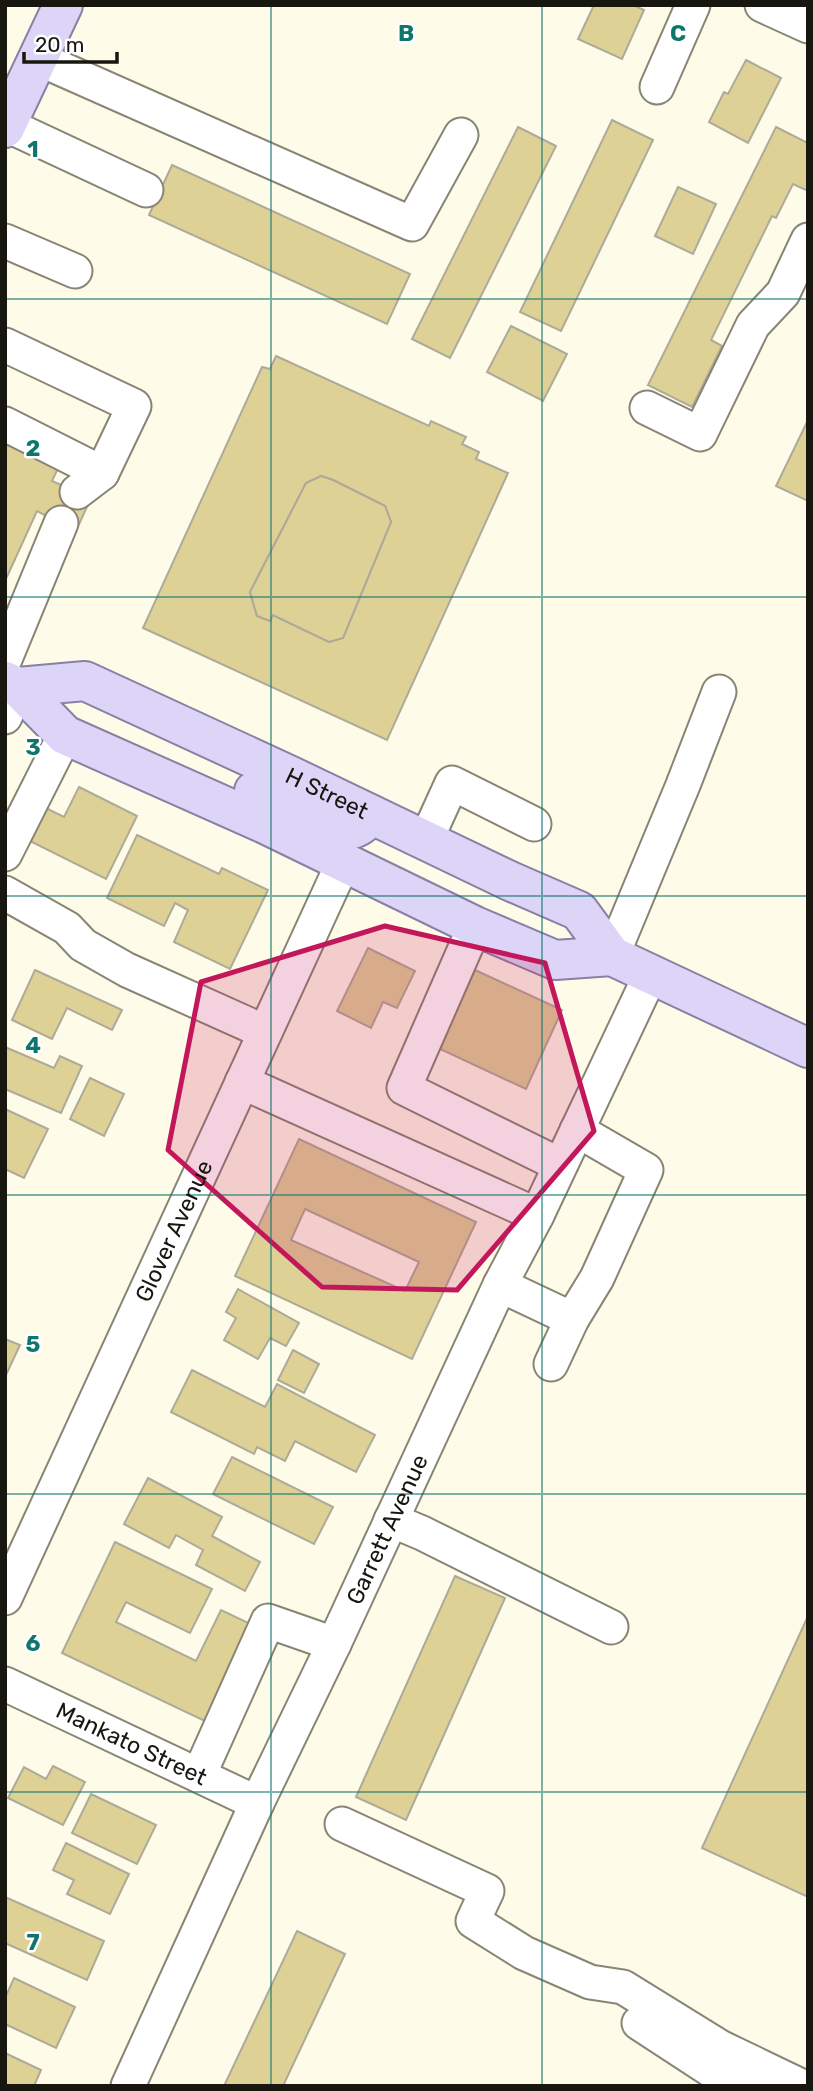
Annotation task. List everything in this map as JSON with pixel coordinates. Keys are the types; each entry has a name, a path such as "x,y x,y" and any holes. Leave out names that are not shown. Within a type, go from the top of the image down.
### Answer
{"main road":[{"path":"9,113 63,5"},
{"name":"H Street","path":"9,686 85,681 579,911 612,956"},
{"name":"H Street","path":"9,686 65,735 265,824 475,926 555,960 612,956 808,1048"},
{"path":"153,775 175,762 188,761 342,831 361,826 372,815"}],"street":[{"path":"657,87 693,5"},
{"path":"762,5 808,26"},
{"path":"37,58 412,224 461,135"},
{"path":"9,113 146,190"},
{"path":"647,408 700,434 753,325 783,293 808,240"},
{"path":"5,241 75,271"},
{"path":"5,345 134,406 89,482 5,424"},
{"path":"9,686 61,523"},
{"path":"612,956 684,785 719,692"},
{"path":"5,854 65,735"},
{"path":"426,841 452,783 534,824"},
{"name":"Glover Avenue","path":"5,1598 343,863"},
{"path":"5,893 68,928 83,945 127,970 265,1032"},
{"path":"475,926 404,1088 560,1165"},
{"name":"Garrett Avenue","path":"128,2086 257,1803 334,1644 500,1285 537,1215 651,974"},
{"path":"242,1082 537,1215"},
{"path":"551,1364 572,1319 597,1278 646,1170 577,1130"},
{"path":"500,1285 572,1319"},
{"path":"391,1520 422,1532 611,1628"},
{"path":"199,1775 268,1621 334,1644"},
{"name":"Mankato Street","path":"5,1684 257,1803"},
{"path":"342,1824 487,1891 473,1921 524,1952 590,1982 624,1987 720,2047 789,2083"},
{"path":"590,1982 600,1996 714,2072 744,2086"}],"highlighted area":[{"path":"385,926 545,963 594,1131 457,1290 322,1287 168,1150 201,982"}],"building":[{"path":"594,5 633,5 644,10 622,59 578,39"},
{"path":"746,60 781,78 748,143 709,122 724,92 728,94"},
{"path":"612,120 653,140 561,331 520,312"},
{"path":"518,127 556,146 450,358 412,339"},
{"path":"776,127 808,143 808,186 806,190 793,184 776,218 772,216 711,340 722,346 692,407 648,385"},
{"path":"172,165 410,274 387,324 149,215"},
{"path":"678,187 716,204 693,254 655,236"},
{"path":"511,326 567,354 543,401 487,372"},
{"path":"276,356 429,426 431,421 466,437 462,444 479,452 476,459 508,473 387,740 143,628 262,367 270,369","holes":["321,476 385,506 391,522 343,638 329,642 273,615 270,621 257,616 250,592 306,483"]},
{"path":"808,420 808,501 776,486"},
{"path":"5,435 61,462 52,481 91,498 76,531 37,511 5,581"},
{"path":"321,476 385,506 391,522 343,638 329,642 273,615 270,621 257,616 250,592 306,483"},
{"path":"79,787 137,816 106,879 28,840 44,807 64,817"},
{"path":"137,835 219,874 222,868 268,890 230,969 174,942 188,910 175,903 164,926 107,898"},
{"path":"368,948 415,971 397,1008 383,1002 371,1028 337,1011"},
{"path":"35,970 122,1010 112,1030 67,1008 52,1039 12,1020"},
{"path":"475,970 562,1010 526,1089 438,1048"},
{"path":"5,1047 54,1068 60,1056 82,1066 61,1113 5,1089"},
{"path":"90,1078 124,1094 104,1136 70,1119"},
{"path":"5,1109 48,1129 24,1178 5,1169"},
{"path":"299,1139 476,1222 412,1359 235,1276","holes":["305,1209 419,1262 405,1291 291,1240"]},
{"path":"238,1289 299,1323 286,1346 270,1338 258,1359 224,1340 236,1318 226,1312"},
{"path":"5,1339 20,1345 5,1377"},
{"path":"293,1350 319,1364 304,1393 278,1380"},
{"path":"192,1370 265,1407 277,1384 375,1435 356,1472 295,1441 285,1461 257,1447 254,1454 171,1412"},
{"path":"232,1457 333,1507 314,1544 213,1494"},
{"path":"148,1478 222,1517 212,1536 260,1562 245,1591 196,1565 203,1550 176,1535 169,1548 124,1524"},
{"path":"115,1542 212,1589 190,1633 126,1602 116,1622 196,1661 221,1610 257,1627 211,1724 62,1653"},
{"path":"455,1576 505,1598 406,1820 356,1797"},
{"path":"808,1616 808,1897 702,1848"},
{"path":"53,1766 85,1782 63,1825 8,1798 24,1767 46,1779"},
{"path":"91,1794 156,1825 137,1864 72,1833"},
{"path":"66,1843 129,1874 110,1914 67,1894 74,1880 53,1870"},
{"path":"5,1897 104,1941 87,1980 5,1943"},
{"path":"297,1931 345,1954 283,2086 224,2086"},
{"path":"14,1978 75,2007 56,2048 5,2024 5,1998"},
{"path":"5,2053 41,2070 34,2086 5,2086"}]}
